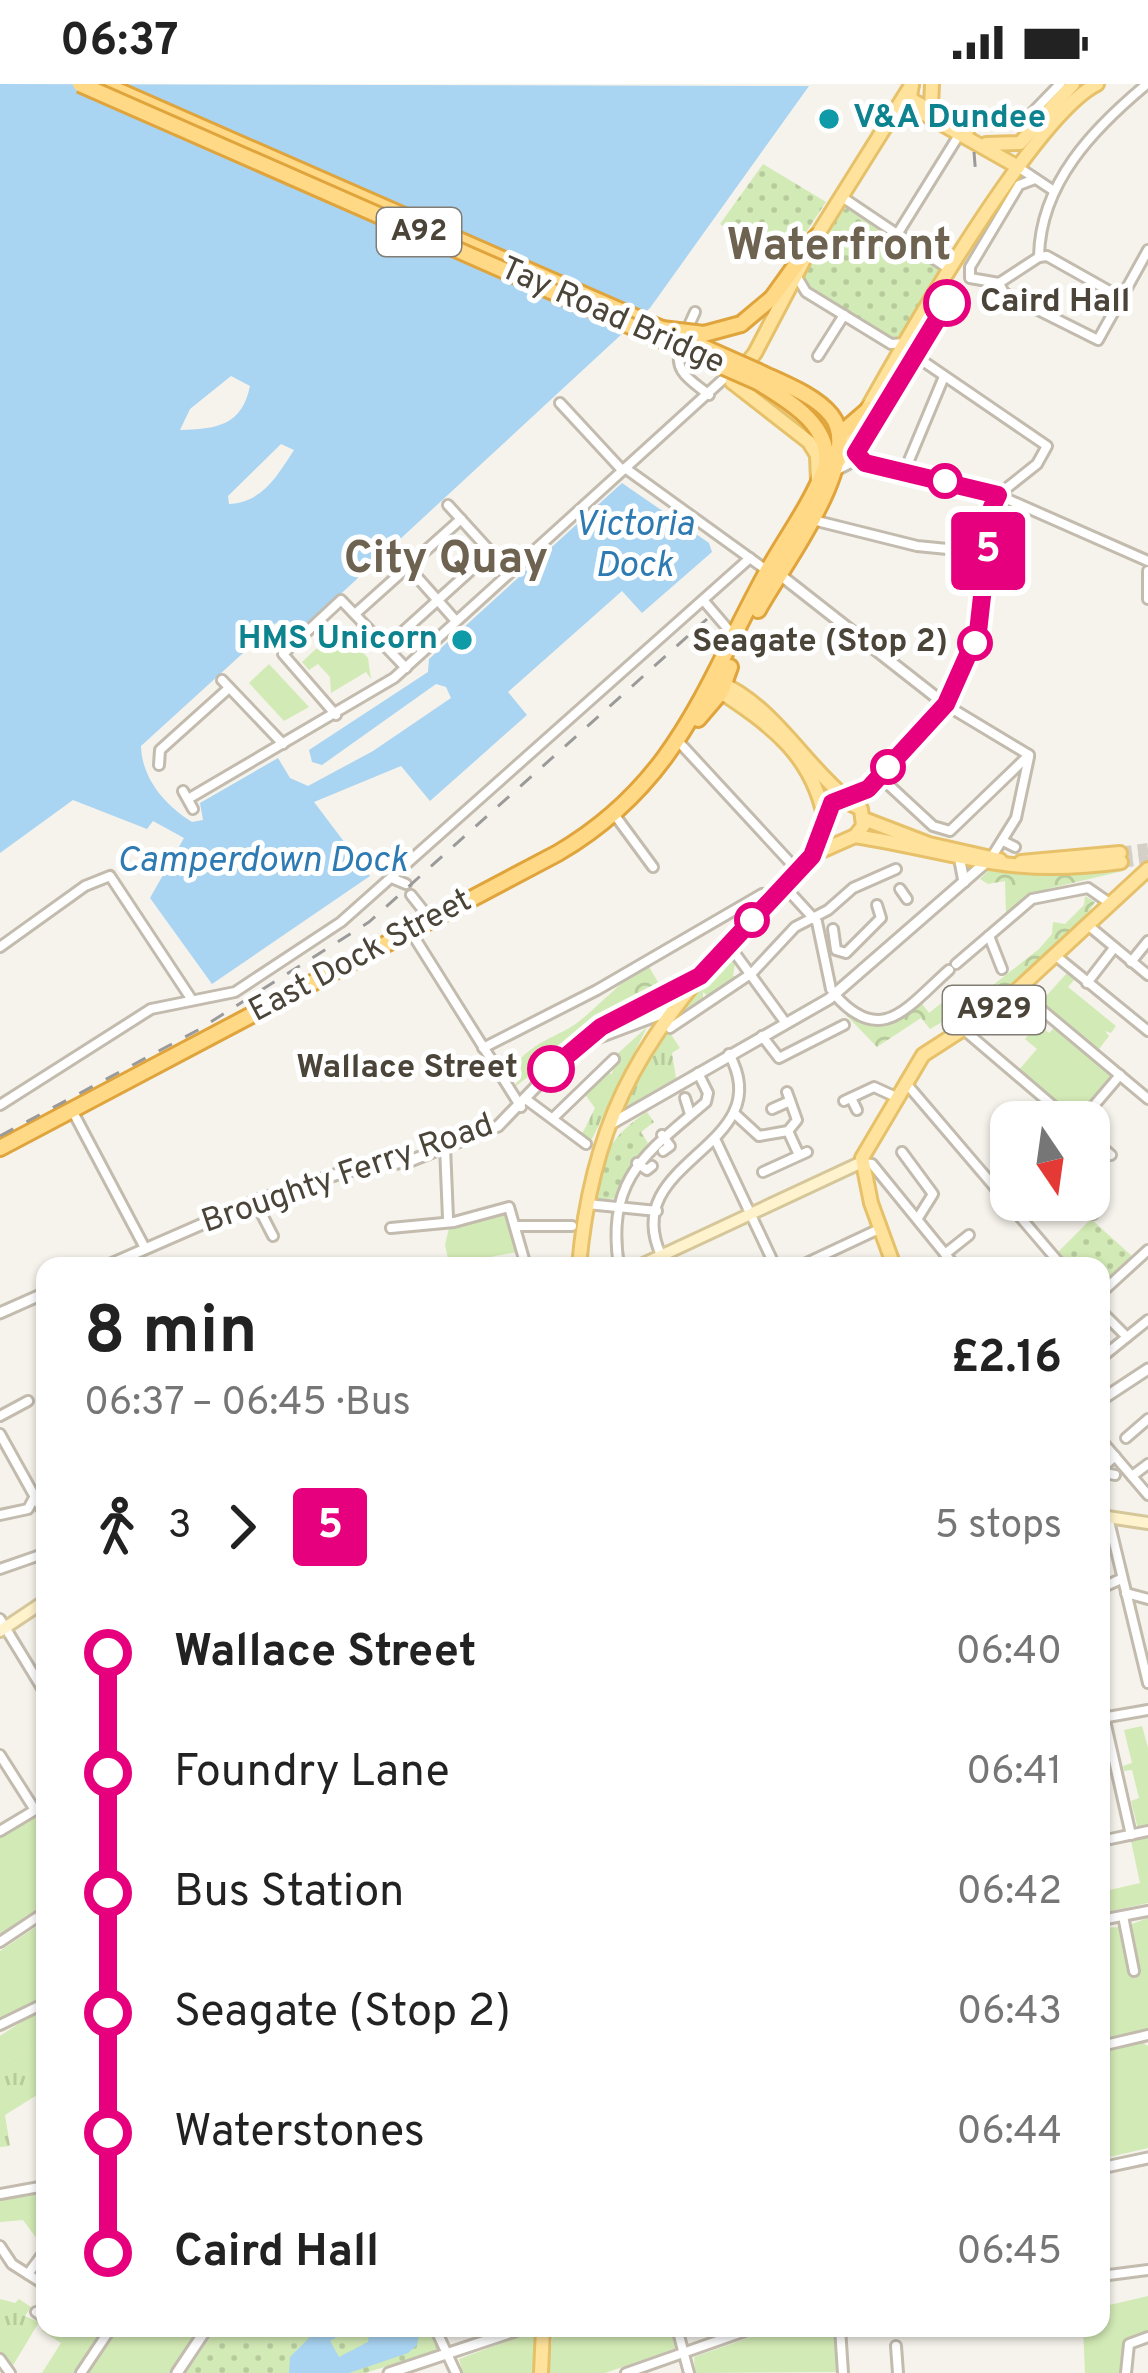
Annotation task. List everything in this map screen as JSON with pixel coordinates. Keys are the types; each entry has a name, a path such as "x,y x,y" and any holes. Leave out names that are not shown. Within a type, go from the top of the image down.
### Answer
{"highway":[{"name":"Tay Road Bridge","path":"80,84 758,377 802,411"},
{"name":"Tay Road Bridge","path":"103,84 662,329 824,408 840,434"},
{"name":"A92","path":"662,329 704,334 741,324 772,298 816,237"},
{"path":"717,690 734,636 812,519 836,466 840,434 868,410"},
{"name":"A92","path":"802,411 827,434 840,434"},
{"path":"773,575 818,482 826,448 802,411"},
{"name":"East Dock Street","path":"0,1148 558,853 614,814 717,690 773,575"}],"main road":[{"path":"912,84 912,100 919,111 1015,166"},
{"path":"732,382 752,358 816,237 912,84"},
{"path":"931,106 932,84"},
{"path":"986,143 1020,142 1066,91 1097,84"},
{"path":"836,466 911,349 1015,166 1066,91"},
{"path":"912,100 931,106 1015,166"},
{"path":"891,117 912,100"},
{"path":"732,382 736,367 774,316"},
{"path":"732,382 809,442 819,464 818,482"},
{"path":"730,668 741,691 852,801 864,819 986,864"},
{"path":"717,690 741,691"},
{"path":"580,1257 593,1144 609,1126 643,1051 669,1011 799,872 826,827 827,809 806,767 743,707 717,690"},
{"path":"827,809 852,801"},
{"path":"812,856 848,837 864,819"},
{"path":"826,827 848,837 986,864 1121,857"},
{"name":"A929","path":"862,1162 927,1051 1018,990 1148,868"},
{"path":"658,1257 862,1162 890,1257"},
{"path":"1110,1517 1148,1523"},
{"path":"2,1626 36,1606"},
{"path":"541,2373 543,2337"}],"street":[{"path":"1039,257 1054,190 1103,118 1134,89 1147,84"},
{"path":"1028,117 1066,91"},
{"path":"898,233 959,135"},
{"path":"1015,166 1054,190"},
{"path":"1035,179 1019,185 970,267 970,278 999,283 1047,256 1120,297"},
{"path":"842,196 949,266 950,275"},
{"path":"999,283 1004,293 1098,340 1148,250"},
{"path":"796,277 806,292 892,345 911,349 1044,442 1046,454 998,495 978,632 946,704 852,801"},
{"path":"782,301 806,292"},
{"path":"695,312 677,362 682,373 711,394"},
{"path":"818,356 844,315"},
{"path":"857,458 857,446 911,349"},
{"path":"194,809 185,795 336,715 406,668 736,367"},
{"path":"905,470 942,375"},
{"path":"711,394 732,382"},
{"path":"560,403 623,469 946,704 1028,755"},
{"path":"836,466 857,458 998,495 1148,561"},
{"path":"448,505 509,572"},
{"path":"355,614 461,519"},
{"path":"812,519 901,542 988,553"},
{"path":"395,552 456,621"},
{"path":"386,647 491,552"},
{"path":"0,1105 151,1009 235,992 353,914 751,560"},
{"path":"1148,571 1148,599"},
{"path":"336,715 283,654 341,600 406,668"},
{"path":"704,601 734,636"},
{"path":"156,757 226,684 283,744"},
{"path":"677,740 799,872"},
{"path":"880,776 933,826 950,831 1028,755"},
{"path":"609,1126 833,992 986,864 1004,841 1027,779 1028,755"},
{"path":"1010,776 1027,779"},
{"path":"614,814 653,867"},
{"path":"1004,841 1015,848"},
{"path":"960,861 960,887"},
{"path":"0,947 85,886 110,876 193,1000"},
{"path":"670,1028 752,974 795,927 829,913 863,883 895,877 907,899"},
{"path":"394,879 406,884"},
{"path":"833,929 836,950 846,953 881,918 863,883"},
{"path":"483,1048 597,990 763,894 783,890 814,916 833,992 859,1019 878,1023 897,1015 1042,896 1088,887 1112,905"},
{"path":"411,895 431,920"},
{"path":"1089,926 1148,975"},
{"path":"410,931 524,1104 593,1144 634,1112"},
{"path":"989,936 1003,969"},
{"path":"1131,962 1148,941"},
{"path":"729,945 784,1022"},
{"path":"1087,983 1114,948"},
{"path":"1056,956 1148,1031"},
{"path":"568,1052 601,1027 700,976"},
{"path":"1018,990 1148,1099"},
{"path":"702,993 708,1003"},
{"path":"568,1052 669,1011"},
{"path":"761,1035 779,1058 835,1035 844,1025"},
{"path":"961,1028 1050,1101"},
{"name":"Broughty Ferry Road","path":"126,1257 255,1201 446,1147 498,1126 524,1104 568,1052"},
{"path":"662,1255 655,1239 657,1210 675,1172 716,1141 734,1113 740,1085 729,1054"},
{"path":"553,1118 609,1066"},
{"path":"619,1257 621,1207 637,1163 708,1097 698,1073"},
{"path":"1096,1101 1120,1075"},
{"path":"905,1082 990,1178"},
{"path":"857,1110 848,1099 874,1087 896,1097"},
{"path":"734,1113 759,1136 788,1131 796,1120 788,1096 772,1109"},
{"path":"685,1098 690,1114"},
{"path":"73,1110 146,1248"},
{"path":"763,1172 803,1153 788,1131"},
{"path":"662,1135 670,1146 662,1151"},
{"path":"716,1141 772,1257"},
{"path":"446,1147 448,1218"},
{"path":"902,1152 933,1194 918,1218"},
{"path":"862,1162 872,1164 948,1257"},
{"path":"637,1163 647,1170 652,1166"},
{"path":"255,1201 273,1236"},
{"path":"586,1204 657,1210"},
{"path":"392,1228 448,1218 454,1222 509,1207 524,1257"},
{"path":"1026,1221 1055,1257"},
{"path":"516,1226 572,1226"},
{"path":"819,1257 879,1229"},
{"path":"945,1254 969,1235"},
{"path":"1110,1285 1148,1250"},
{"path":"830,1252 832,1257"},
{"path":"0,1313 36,1297"},
{"path":"1110,1320 1127,1337"},
{"path":"1110,1351 1148,1320"},
{"path":"1110,1394 1148,1370"},
{"path":"0,1416 28,1401"},
{"path":"1126,1438 1141,1431 1148,1419"},
{"path":"0,1436 35,1496 28,1509 0,1515"},
{"path":"1110,1450 1148,1495"},
{"path":"1110,1461 1115,1456"},
{"path":"1132,1476 1148,1463"},
{"path":"1110,1473 1115,1474"},
{"path":"1110,1536 1148,1683"},
{"path":"0,1570 36,1557"},
{"path":"1110,1584 1121,1579"},
{"path":"1125,1592 1148,1599"},
{"path":"2,1626 36,1679"},
{"path":"1110,1717 1148,1710"},
{"path":"1110,1747 1131,1835"},
{"path":"0,1755 34,1810 0,1831"},
{"path":"1110,1839 1148,1832"},
{"path":"1110,1918 1148,1911"},
{"path":"1123,1916 1134,1971"},
{"path":"0,1942 36,1918"},
{"path":"0,2025 36,2007"},
{"path":"1110,2044 1148,2035"},
{"path":"1110,2166 1148,2158"},
{"path":"0,2194 36,2188"},
{"path":"0,2246 36,2280"},
{"path":"28,2275 36,2264"},
{"path":"1110,2275 1148,2270"},
{"path":"81,2373 105,2337"},
{"path":"177,2373 201,2337"},
{"path":"440,2337 456,2373"},
{"path":"389,2373 498,2337"},
{"path":"680,2337 689,2373"},
{"path":"626,2373 728,2337"},
{"path":"841,2337 843,2373"},
{"path":"1126,2373 1129,2344 1148,2338"},
{"path":"896,2346 898,2373"},
{"path":"0,2359 8,2372"}],"green space":[{"path":"763,164 826,202 785,264 720,224"},
{"path":"849,207 944,267 902,339 895,342 802,285 800,275 837,212"},
{"path":"331,635 339,643 347,636 368,658 371,679 366,672 331,693 330,677 318,664 309,670 302,662"},
{"path":"269,664 309,707 284,721 249,683"},
{"path":"1122,865 1123,871 1047,889 1006,912 1005,881 988,884 980,879 989,870 1052,875"},
{"path":"1085,896 1095,902 1080,925 991,1003 984,998 930,1029 921,1018 877,1047 846,1015 880,1025 920,1001 929,1013 954,993 993,985 1039,949 1052,934 1053,922 1065,924 1084,905"},
{"path":"725,958 736,958 733,976 740,976 709,997 703,992 703,1002 686,1009 688,1014 670,1033 680,1048 672,1053 676,1078 626,1107 646,1055"},
{"path":"648,965 662,989 597,1025 512,1089 521,1077 521,1058 575,1024"},
{"path":"1067,973 1124,1016 1074,980 1068,987 1116,1026 1111,1033 1105,1031 1109,1036 1099,1049 1039,1004"},
{"path":"1038,1024 1049,1033 1056,1026 1115,1076 1093,1101 1053,1101 1018,1071 1037,1049 1025,1039"},
{"path":"647,1027 590,1143 577,1132 583,1132 595,1108 583,1092 605,1072 612,1074 615,1056"},
{"path":"647,1112 654,1122 641,1132 648,1143 627,1176 620,1198 595,1200 609,1149"},
{"path":"507,1214 517,1252 448,1257 449,1228"},
{"path":"1093,1221 1133,1257 1110,1279 1110,1257 1062,1257 1058,1252"},
{"path":"1142,1726 1148,1748 1148,1826 1138,1829 1131,1801 1139,1798 1132,1770 1124,1771 1123,1766 1132,1763 1124,1730"},
{"path":"36,1815 36,1910 0,1934 0,1837"},
{"path":"1148,1837 1148,1903 1110,1911 1110,1890 1140,1883 1131,1841"},
{"path":"1148,1918 1148,2029 1110,2038 1110,1928 1121,1927 1130,1973 1139,1970 1129,1925"},
{"path":"36,1927 36,2002 0,2022 0,1951"},
{"path":"27,2012 36,2012 36,2049 32,2045 0,2066 0,2036 29,2017"},
{"path":"1142,2042 1148,2046 1148,2148 1110,2157 1110,2050"},
{"path":"33,2044 36,2048 36,2096 5,2115 10,2146 0,2147 0,2066"},
{"path":"36,2193 36,2238 23,2220 0,2222 0,2200"},
{"path":"1148,2296 1148,2332 1124,2340 1121,2373 1085,2373 1083,2337 1110,2337 1110,2305"},
{"path":"0,2299 15,2303 19,2299 31,2307 25,2316 36,2321 36,2327 12,2367 0,2351"},
{"path":"52,2337 100,2337 76,2373 42,2373 61,2343"},
{"path":"110,2337 193,2337 169,2373 86,2373"},
{"path":"210,2337 437,2337 443,2349 365,2373 186,2373"},
{"path":"518,2337 538,2339 536,2373 463,2373 459,2359"},
{"path":"553,2337 673,2337 677,2348 605,2373 547,2373"},
{"path":"751,2337 835,2337 838,2372 695,2373 694,2357"}],"water":[{"path":"0,84 809,86 650,308 292,639 276,623 141,746 150,780 192,822 203,820 200,803 278,758 290,778 308,786 373,751 451,698 446,687 436,684 322,765 312,762 309,750 428,672 429,659 622,483 709,543 712,552 642,613 622,591 508,692 527,715 430,801 401,766 314,802 370,876 212,984 150,898 184,838 153,821 147,829 73,800 0,853","holes":["231,376 250,386 241,410 216,426 180,430 190,409","281,444 294,450 275,478 260,493 229,504 228,496"]},
{"path":"310,2337 336,2337 330,2341 339,2357 368,2342 369,2337 418,2337 408,2353 349,2373 289,2373 290,2357"}],"tunnel":[{"path":"1120,853 1148,849"},
{"path":"1121,862 1148,858"}],"railway":[{"path":"974,152 976,177"},
{"path":"0,1136 198,1030 369,922 707,619"}],"bus line":[{"name":"5","path":"551,1069 580,1040 700,976 812,856 832,803 851,800 868,789 936,718 963,673 978,632 992,507 998,495 865,463 856,453 947,303"}],"place":[{"name":"V&A Dundee","path":"829,119"},
{"name":"Caird Hall","path":"947,303"},
{"name":"HMS Unicorn","path":"462,640"},
{"name":"Seagate (Stop 2)","path":"975,643"},
{"name":"Wallace Street","path":"551,1069"}],"district":[{"name":"Waterfront","path":"839,247"},
{"name":"City Quay","path":"446,560"}],"water label":[{"name":"Victoria Dock","path":"634,546"},
{"name":"Camperdown Dock","path":"262,862"}]}
